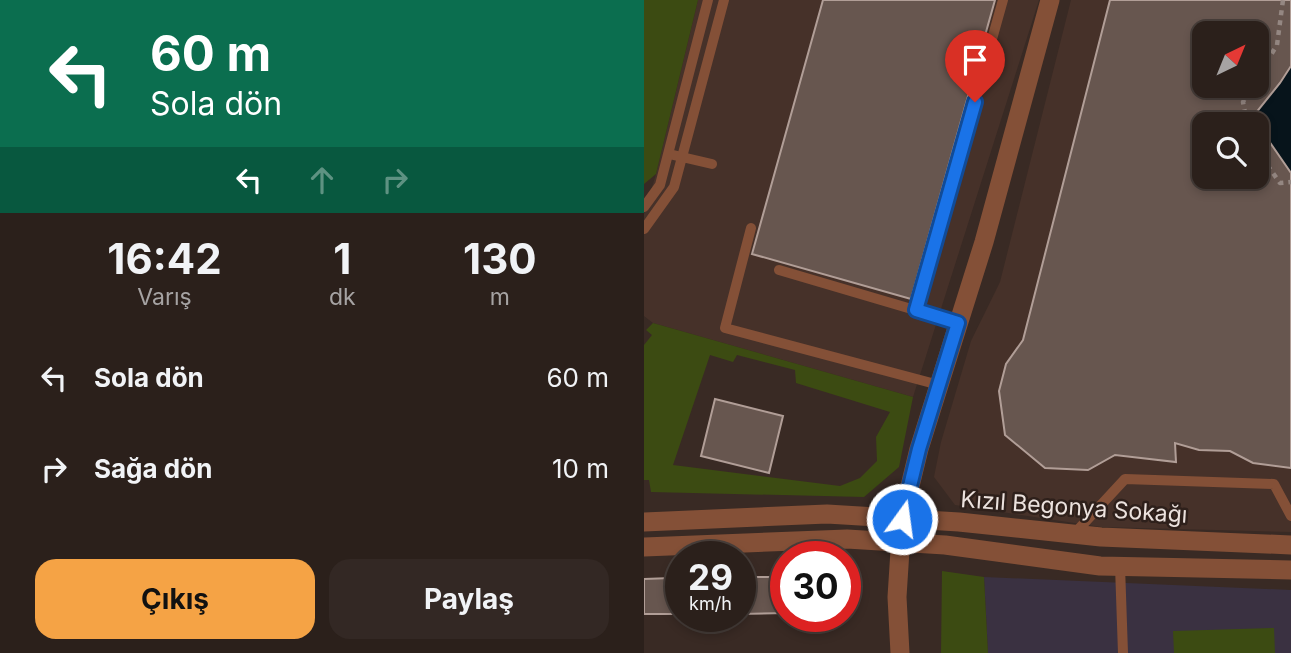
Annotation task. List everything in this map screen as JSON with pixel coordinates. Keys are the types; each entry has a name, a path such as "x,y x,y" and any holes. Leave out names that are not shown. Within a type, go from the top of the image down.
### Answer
{"street":[{"path":"900,653 897,597 902,519 919,449 984,242 1050,0"},
{"name":"Kızıl Begonya Sokağı","path":"644,522 827,514 1101,537 1291,545"},
{"name":"Kızıl Begonya Sokağı","path":"644,547 847,539 945,545 1087,564 1291,570"}],"lane":[{"path":"644,207 660,185 708,0"},
{"path":"644,229 674,187 724,0"},
{"path":"916,310 1003,0"},
{"path":"669,154 712,163"},
{"path":"751,228 725,328 939,385"},
{"path":"779,270 958,323"},
{"path":"1074,533 1125,479 1274,484 1291,516"},
{"path":"1120,566 1123,653"}],"path":[{"path":"1269,58 1277,45 1283,0"},
{"path":"1269,167 1280,183 1291,182"}],"shaded area":[{"path":"698,0 1039,0 913,397 653,323 644,316 644,214"},
{"path":"1071,0 1291,0 1291,532 1101,527 955,505 934,477 941,442 971,341 1000,282"},
{"path":"1291,66 1291,173 1269,141 1269,112 1257,112"},
{"path":"984,577 1291,590 1291,653 988,653"}],"green space":[{"path":"644,0 698,0 656,174 644,184"},
{"path":"653,323 913,397 899,467 864,497 651,492 649,480 644,480 644,345 652,335 646,330","holes":["710,355 733,362 737,355 795,370 796,383 890,412 876,437 877,461 860,478 840,486 673,465"]},
{"path":"942,571 984,577 988,653 941,653"},
{"path":"1274,628 1275,653 1174,653 1173,631"}],"building":[{"path":"823,0 995,0 911,299 752,254"},
{"path":"1110,0 1291,0 1291,66 1269,97 1269,21 1192,21 1192,98 1268,98 1257,112 1192,112 1192,189 1269,189 1269,141 1291,173 1291,468 1253,463 1230,451 1199,450 1175,443 1176,462 1115,455 1088,470 1045,468 1005,435 999,391 1006,364 1023,340"},
{"path":"715,399 783,416 769,473 701,456"},
{"path":"756,577 770,577 770,613 756,614"},
{"path":"665,578 665,614 644,614 644,579"}],"route":[{"path":"902,519 919,449 958,323 916,310 975,102"}]}
